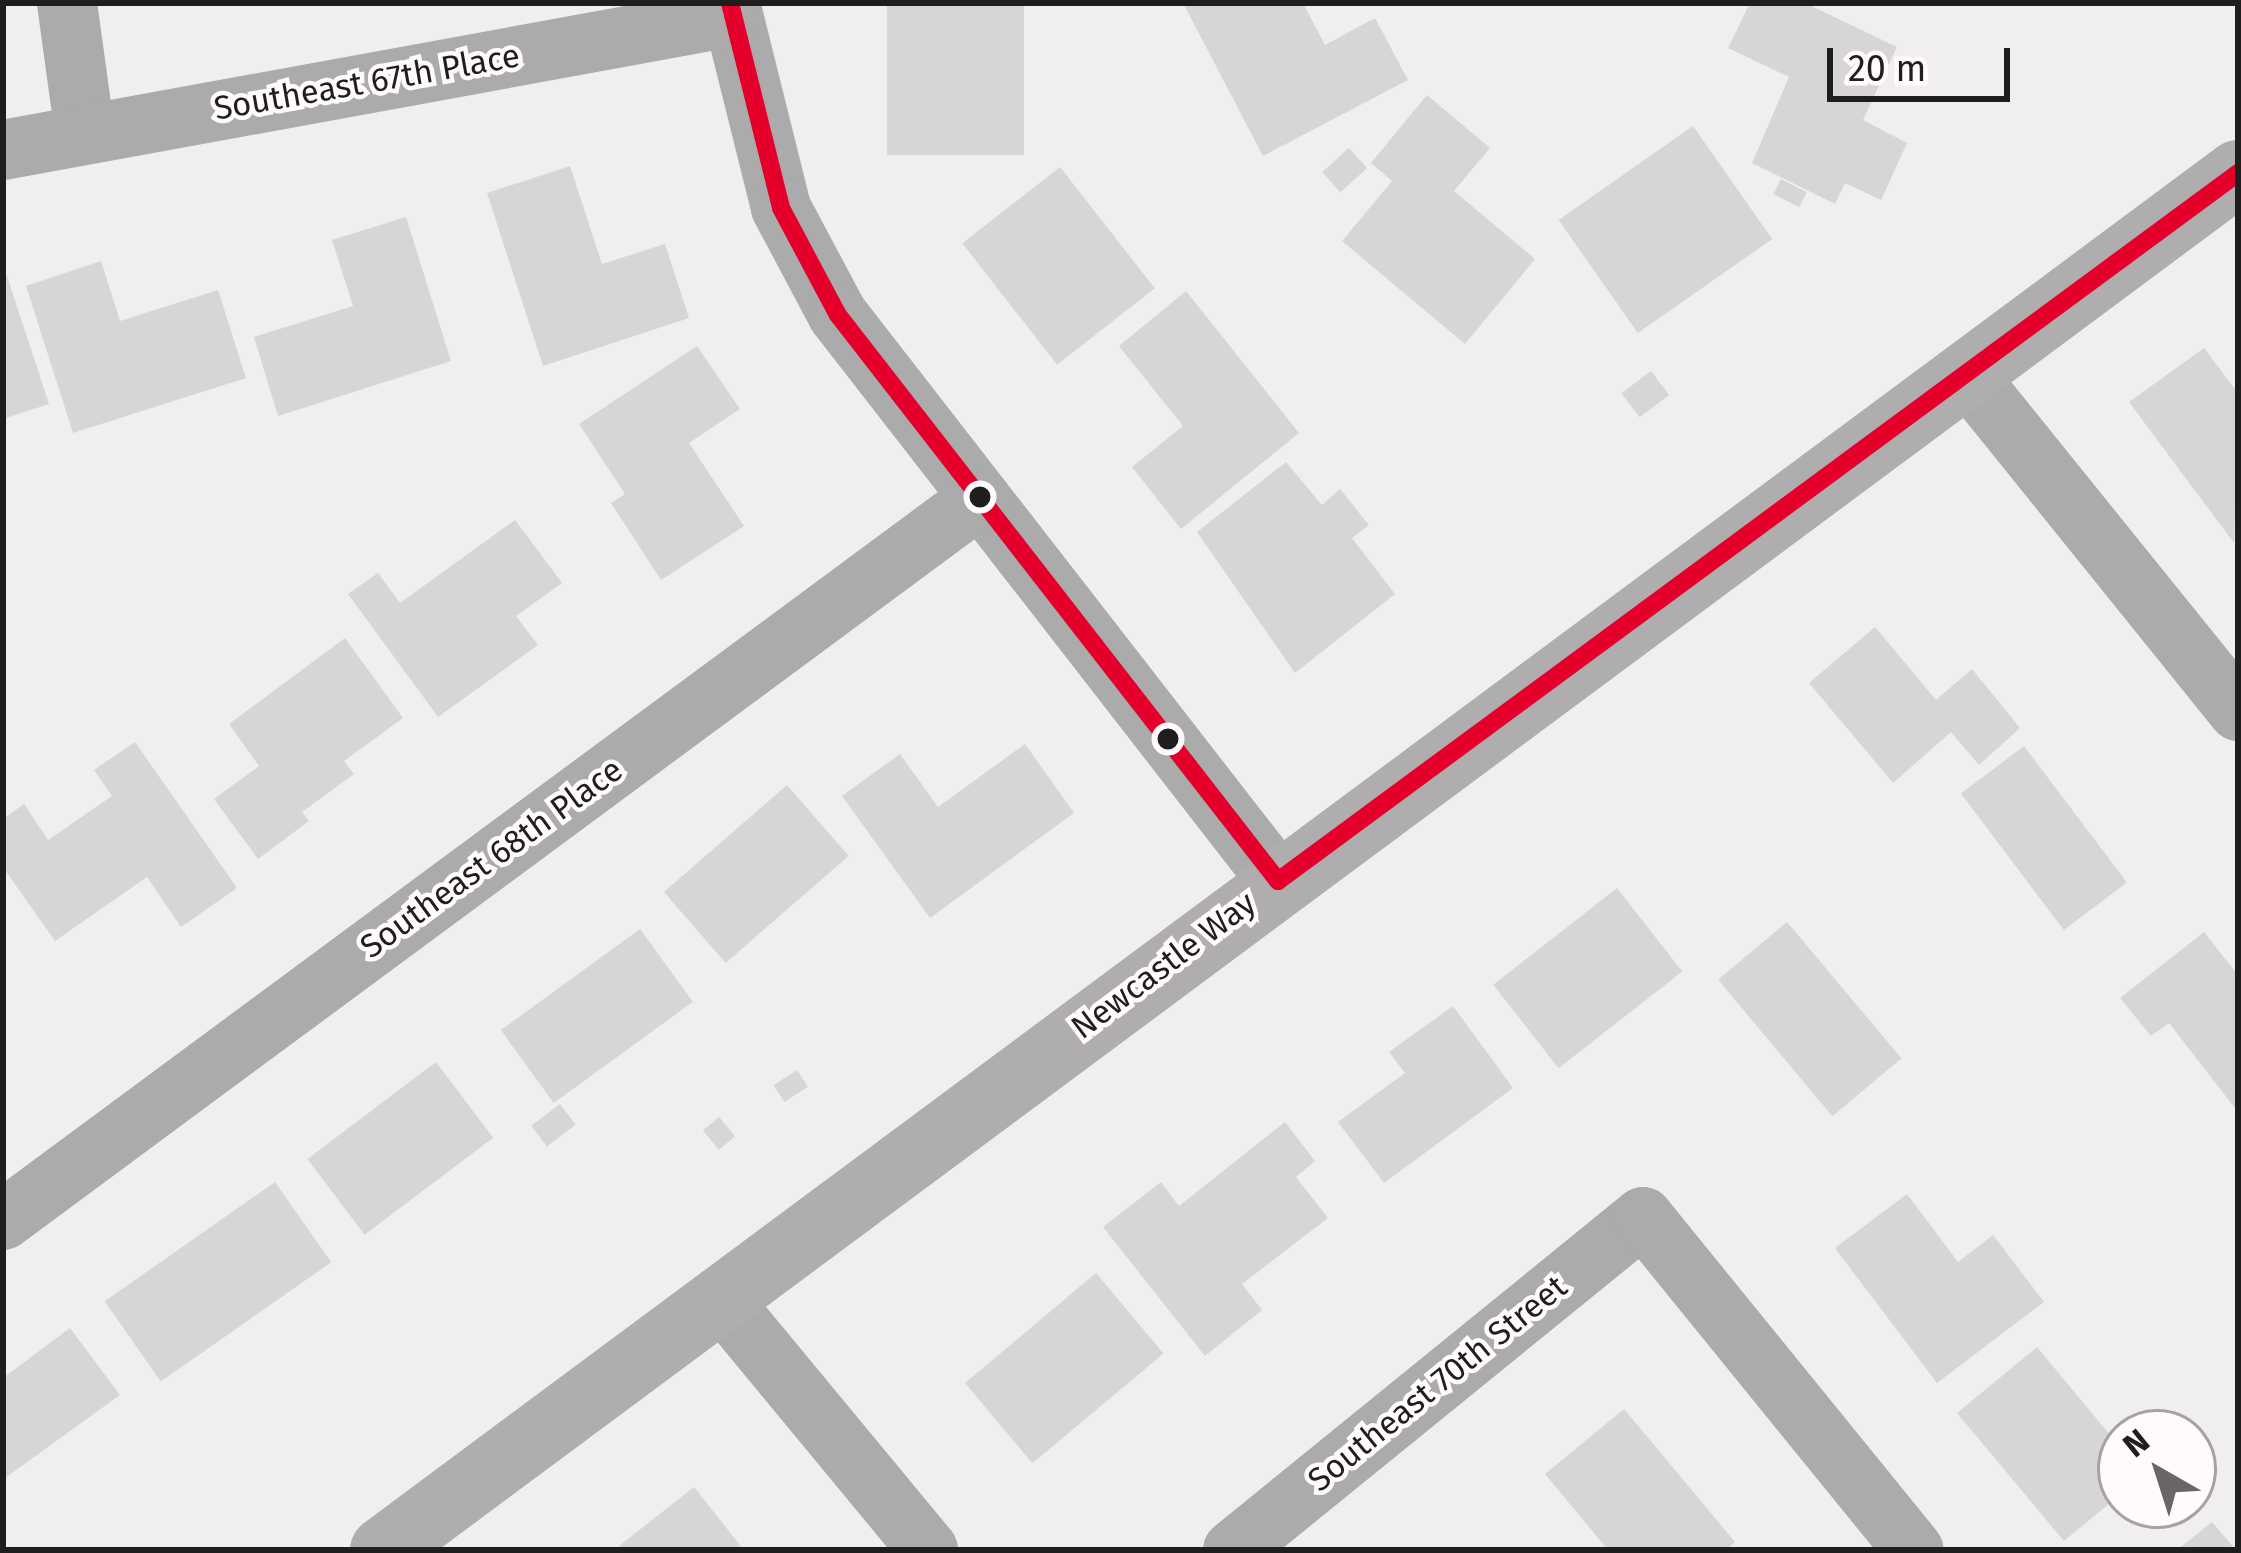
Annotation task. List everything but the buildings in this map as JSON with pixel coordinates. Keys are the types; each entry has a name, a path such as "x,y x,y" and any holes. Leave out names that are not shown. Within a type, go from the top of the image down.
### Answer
{"main road":[{"name":"Newcastle Way","path":"383,1550 1278,881 2238,173"}],"street":[{"path":"67,3 85,134"},
{"path":"730,10 781,208 838,315 1278,881"},
{"name":"Southeast 67th Place","path":"3,150 730,10"},
{"path":"1967,375 2238,711"},
{"name":"Southeast 68th Place","path":"3,1220 980,498"},
{"name":"Southeast 70th Street","path":"1233,1550 1643,1217 1914,1550"},
{"path":"719,1297 928,1550"}],"transit line":[{"path":"730,3 781,208 838,315 1278,881"},
{"path":"1278,881 2238,173"}]}
